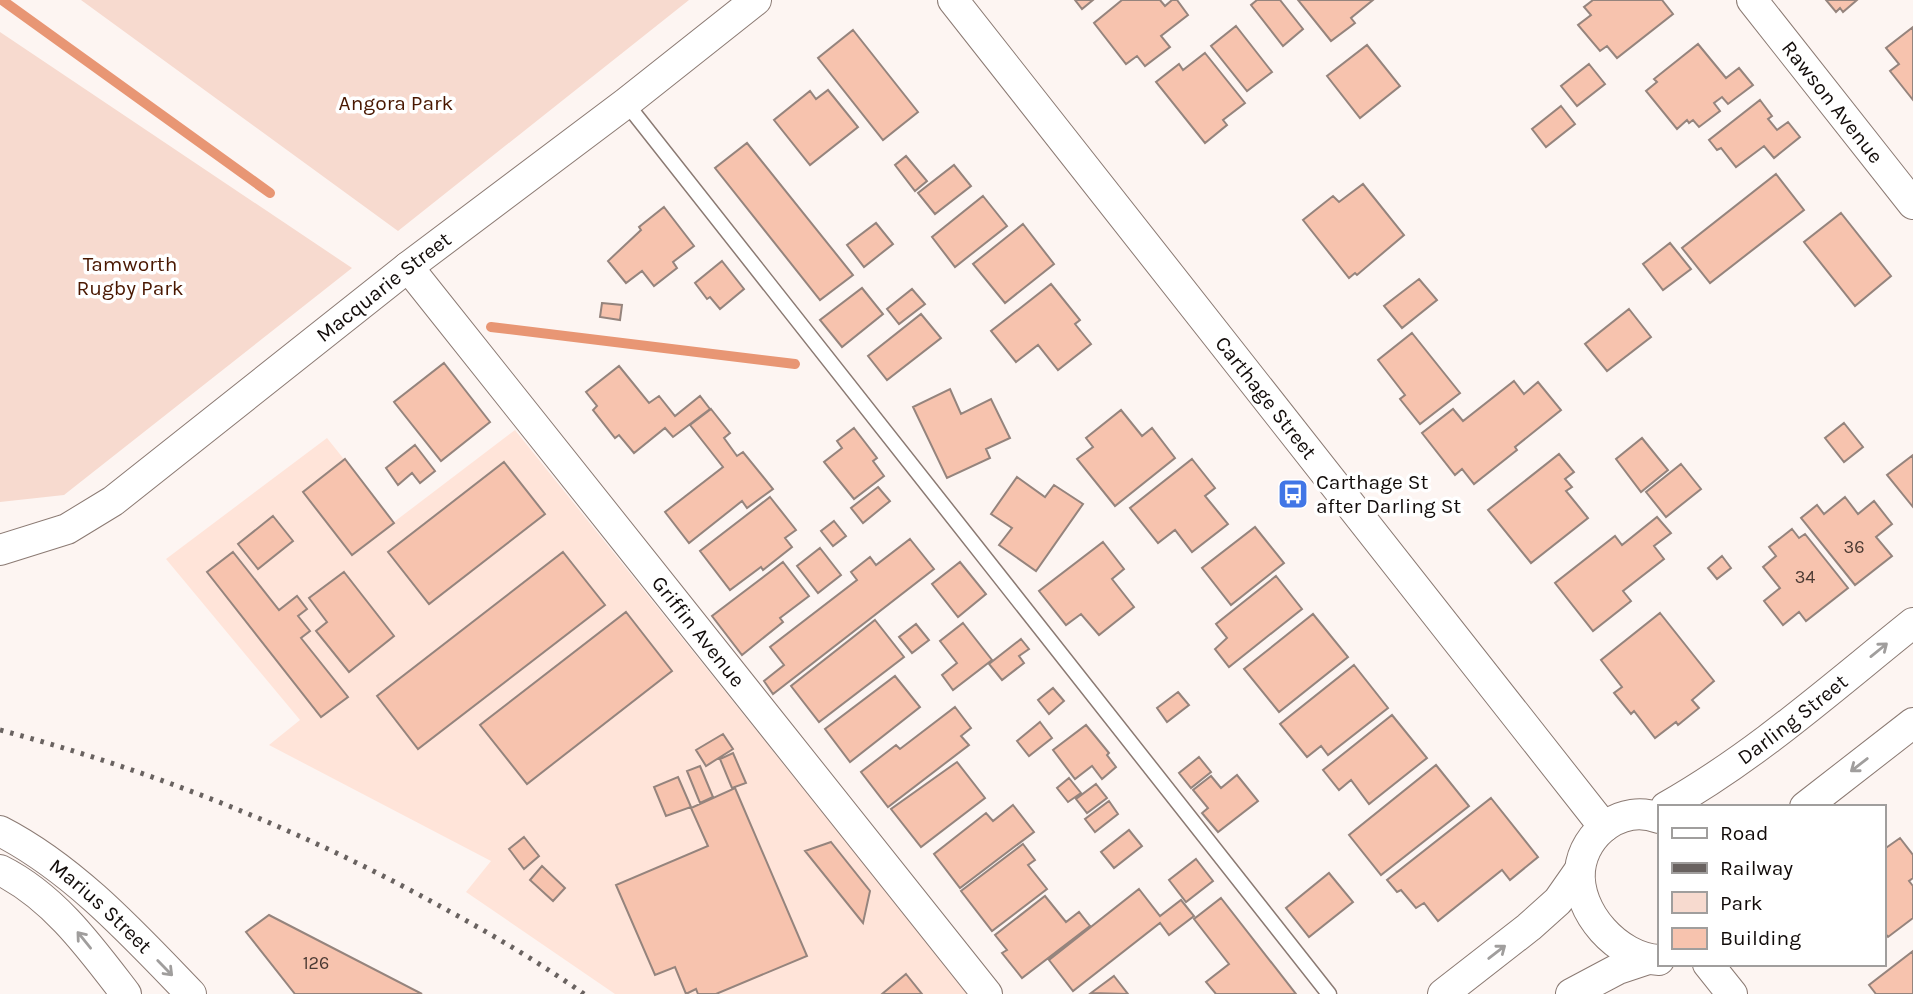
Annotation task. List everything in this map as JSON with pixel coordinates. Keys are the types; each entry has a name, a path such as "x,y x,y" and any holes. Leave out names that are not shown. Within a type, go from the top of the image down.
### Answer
{"street":[{"name":"Macquarie Street","path":"0,551 67,529 113,501 408,267 626,103 755,0"},
{"name":"Carthage Street","path":"953,0 1604,827"},
{"name":"Rawson Avenue","path":"1752,0 1913,204"},
{"name":"Griffin Avenue","path":"408,267 988,994"},
{"name":"Darling Street","path":"1672,805 1738,762 1913,623"},
{"path":"1808,805 1913,723"},
{"path":"1443,994 1558,901 1580,872 1590,842 1604,827 1618,818 1633,814 1658,813"},
{"name":"Marius Street","path":"0,831 24,843 88,894 191,994"},
{"name":"Marius Street","path":"0,870 46,901 71,926 126,994"},
{"path":"1580,872 1582,891 1600,926 1629,951 1653,959"},
{"path":"1571,994 1618,969 1653,959"},
{"path":"1710,966 1732,994"}],"lane":[{"path":"626,103 1329,994"}],"shaded area":[{"path":"515,430 968,994 615,994 466,892 491,861 269,745 300,720 166,559 327,438 394,522"}],"green space":[{"name":"Angora Park","path":"81,0 689,0 398,231"},
{"name":"Tamworth Rugby Park","path":"0,32 352,268 64,495 0,502"}],"building":[{"path":"1075,0 1093,0 1082,9"},
{"path":"1122,0 1160,0 1165,6 1172,0 1177,0 1188,15 1161,36 1170,47 1145,66 1137,56 1126,64 1094,23"},
{"path":"1257,0 1280,0 1303,29 1283,46 1251,5"},
{"path":"1298,0 1373,0 1351,18 1355,23 1331,41"},
{"path":"1593,0 1662,0 1673,14 1617,58 1607,46 1600,51 1578,25 1591,15 1584,7"},
{"path":"1826,0 1857,0 1843,12 1840,8 1836,12"},
{"path":"1236,26 1272,72 1247,91 1211,46"},
{"path":"1913,27 1913,100 1890,71 1899,64 1886,48"},
{"path":"853,30 918,112 883,140 818,58"},
{"path":"1698,44 1726,78 1739,68 1753,85 1728,104 1722,97 1714,103 1720,111 1699,127 1693,120 1689,123 1687,120 1677,129 1646,91 1657,82 1654,79"},
{"path":"1367,45 1400,86 1360,118 1327,76"},
{"path":"1205,53 1245,103 1223,120 1227,125 1205,143 1156,82 1179,64 1183,70"},
{"path":"1589,64 1605,84 1577,106 1561,86"},
{"path":"828,90 858,127 810,165 774,120 810,91 816,99"},
{"path":"1760,100 1772,116 1768,119 1777,130 1788,122 1800,137 1774,158 1764,146 1736,167 1721,148 1717,150 1709,140"},
{"path":"1561,106 1575,124 1546,147 1532,129"},
{"path":"747,143 853,275 820,300 715,168"},
{"path":"906,156 927,181 915,191 895,165"},
{"path":"954,165 971,186 935,214 918,193"},
{"path":"1776,174 1804,210 1710,283 1682,248"},
{"path":"1363,184 1404,235 1357,275 1355,273 1349,278 1303,220 1333,196 1339,202"},
{"path":"983,196 1007,226 955,267 932,237"},
{"path":"664,207 694,246 673,262 677,268 654,286 642,271 626,283 608,261 641,230 639,227"},
{"path":"1841,213 1891,276 1855,306 1804,242"},
{"path":"876,223 893,244 864,267 847,245"},
{"path":"1023,224 1054,264 1005,303 973,264"},
{"path":"1670,243 1691,269 1663,290 1643,264"},
{"path":"722,261 744,289 720,309 710,297 707,299 695,283"},
{"path":"1419,279 1437,300 1402,328 1384,306"},
{"path":"1051,284 1080,320 1075,324 1091,344 1058,370 1038,345 1016,362 991,331"},
{"path":"862,288 883,314 842,347 820,320"},
{"path":"912,289 925,304 899,324 887,309"},
{"path":"602,303 622,305 620,320 600,317"},
{"path":"1629,309 1651,337 1607,371 1585,344"},
{"path":"921,314 941,338 887,380 868,356"},
{"path":"1412,333 1460,393 1420,424 1400,399 1405,395 1378,360"},
{"path":"444,363 490,422 441,461 394,402"},
{"path":"619,366 649,403 659,396 675,416 700,396 710,409 673,437 665,428 634,453 619,435 615,438 593,410 597,406 586,392"},
{"path":"1514,381 1524,394 1538,382 1561,410 1474,484 1462,469 1455,475 1422,433 1453,409 1463,421"},
{"path":"950,389 961,414 991,399 1010,438 986,449 990,458 947,478 913,407"},
{"path":"711,409 730,433 724,438 737,456 743,452 773,489 747,508 742,501 689,543 665,512 723,467 690,425"},
{"path":"1121,410 1142,436 1152,428 1175,458 1115,506 1077,459 1093,447 1086,438"},
{"path":"1844,423 1863,447 1844,462 1825,438"},
{"path":"854,428 877,458 873,461 884,476 854,499 824,462 842,448 837,441"},
{"path":"1642,438 1668,470 1641,492 1616,459"},
{"path":"415,445 435,471 420,483 412,473 398,485 386,468"},
{"path":"1559,454 1574,472 1565,479 1572,487 1566,491 1588,518 1531,563 1488,510"},
{"path":"1913,455 1913,507 1887,475"},
{"path":"345,459 394,523 352,555 303,492"},
{"path":"1192,459 1215,488 1205,496 1228,524 1192,552 1175,530 1158,543 1130,508"},
{"path":"504,462 545,514 429,604 388,552"},
{"path":"1681,464 1701,489 1666,517 1646,492"},
{"path":"1017,477 1045,497 1054,485 1083,504 1036,571 999,545 1012,528 991,514"},
{"path":"878,487 890,501 863,523 851,508"},
{"path":"770,497 796,530 785,538 792,547 763,570 761,567 730,590 700,551"},
{"path":"1845,497 1858,514 1874,501 1892,524 1876,537 1892,556 1855,585 1801,518 1817,505 1824,514"},
{"path":"273,516 293,541 258,569 238,544"},
{"path":"1657,517 1671,533 1654,546 1664,559 1623,591 1631,601 1593,631 1555,583 1615,536 1622,545"},
{"path":"834,521 846,536 833,546 821,531"},
{"path":"1255,527 1284,563 1231,605 1202,568"},
{"path":"1792,529 1799,538 1805,534 1848,588 1806,621 1799,612 1783,625 1764,601 1780,588 1763,567 1776,556 1769,547"},
{"path":"910,539 934,569 773,694 764,681 784,665 770,647 857,580 851,572 870,557 876,565"},
{"path":"1103,542 1124,569 1112,579 1134,607 1099,635 1081,614 1066,625 1039,591"},
{"path":"820,548 841,575 818,593 797,566"},
{"path":"233,552 279,610 297,596 307,609 298,616 310,631 301,638 348,697 321,717 207,572"},
{"path":"563,552 605,605 418,749 377,696"},
{"path":"1722,556 1731,568 1717,579 1708,568"},
{"path":"783,562 809,596 780,618 783,622 742,655 712,616"},
{"path":"960,562 986,594 958,617 932,584"},
{"path":"344,572 394,636 349,672 316,631 327,622 309,598"},
{"path":"1276,576 1302,609 1229,667 1215,649 1227,638 1216,624"},
{"path":"626,612 672,671 527,784 480,725"},
{"path":"1660,613 1714,681 1692,700 1699,708 1678,725 1676,722 1655,738 1634,711 1631,714 1614,693 1622,687 1601,660"},
{"path":"1313,614 1348,657 1279,712 1244,669"},
{"path":"875,620 904,657 819,722 791,686"},
{"path":"963,623 992,660 953,690 942,675 957,663 940,641"},
{"path":"916,624 929,640 912,653 899,637"},
{"path":"1021,639 1029,649 1019,656 1024,663 1002,680 989,664"},
{"path":"1354,665 1388,708 1328,755 1321,746 1307,757 1280,724"},
{"path":"895,676 920,707 850,762 825,729"},
{"path":"1053,688 1064,701 1049,714 1038,700"},
{"path":"1178,692 1189,705 1167,722 1157,708"},
{"path":"955,707 971,728 961,736 969,745 888,807 861,772 896,745 900,749"},
{"path":"1392,715 1427,758 1369,804 1351,780 1339,790 1323,770"},
{"path":"1040,722 1052,738 1029,756 1017,741"},
{"path":"1086,725 1109,753 1107,755 1116,767 1102,779 1092,766 1075,779 1053,750"},
{"path":"723,734 733,749 706,766 696,750"},
{"path":"733,753 746,783 732,788 720,759"},
{"path":"1199,757 1211,772 1191,788 1179,773"},
{"path":"957,762 985,798 921,847 891,809"},
{"path":"1436,765 1469,806 1381,875 1349,835"},
{"path":"700,766 713,797 700,803 687,771"},
{"path":"1237,775 1258,801 1218,832 1202,813 1208,808 1193,790 1211,776 1221,788"},
{"path":"678,777 691,807 666,816 654,787"},
{"path":"1069,778 1081,793 1068,802 1057,788"},
{"path":"1096,784 1107,798 1087,813 1076,799"},
{"path":"735,788 807,956 716,994 698,994 696,989 686,994 675,967 655,975 616,885 708,846 691,808"},
{"path":"1491,798 1538,857 1510,880 1502,870 1438,921 1424,903 1416,908 1401,890 1397,892 1387,880"},
{"path":"1109,801 1118,814 1095,832 1085,819"},
{"path":"1013,805 1034,832 960,888 934,854 986,813 993,821"},
{"path":"1129,830 1142,846 1114,868 1101,852"},
{"path":"524,837 539,856 524,869 509,849"},
{"path":"1900,838 1913,855 1913,878 1909,881 1913,886 1913,918 1888,937 1885,933 1885,849"},
{"path":"831,842 870,891 863,923 805,851"},
{"path":"1023,844 1035,860 1028,865 1047,889 992,931 961,891"},
{"path":"1196,859 1213,881 1186,902 1169,880"},
{"path":"542,866 565,888 553,901 530,880"},
{"path":"1329,873 1353,902 1309,937 1286,908"},
{"path":"1139,889 1160,916 1181,900 1194,916 1169,935 1160,923 1073,991 1049,960"},
{"path":"1045,896 1066,922 1079,912 1090,926 1022,978 1002,953 1007,950 995,935"},
{"path":"1221,898 1296,994 1216,994 1206,982 1229,964 1194,919"},
{"path":"269,915 422,994 295,994 246,932"},
{"path":"1913,951 1913,994 1876,994 1869,985"},
{"path":"906,974 922,994 882,994"},
{"path":"1114,976 1128,994 1091,993"}],"waterway":[{"path":"2,0 270,193"},
{"path":"491,327 795,364"}],"railway":[{"path":"0,730 55,745 163,781 322,846 465,920 526,955 584,994"}],"place":[{"name":"Carthage St after Darling St","path":"1293,494"}]}
